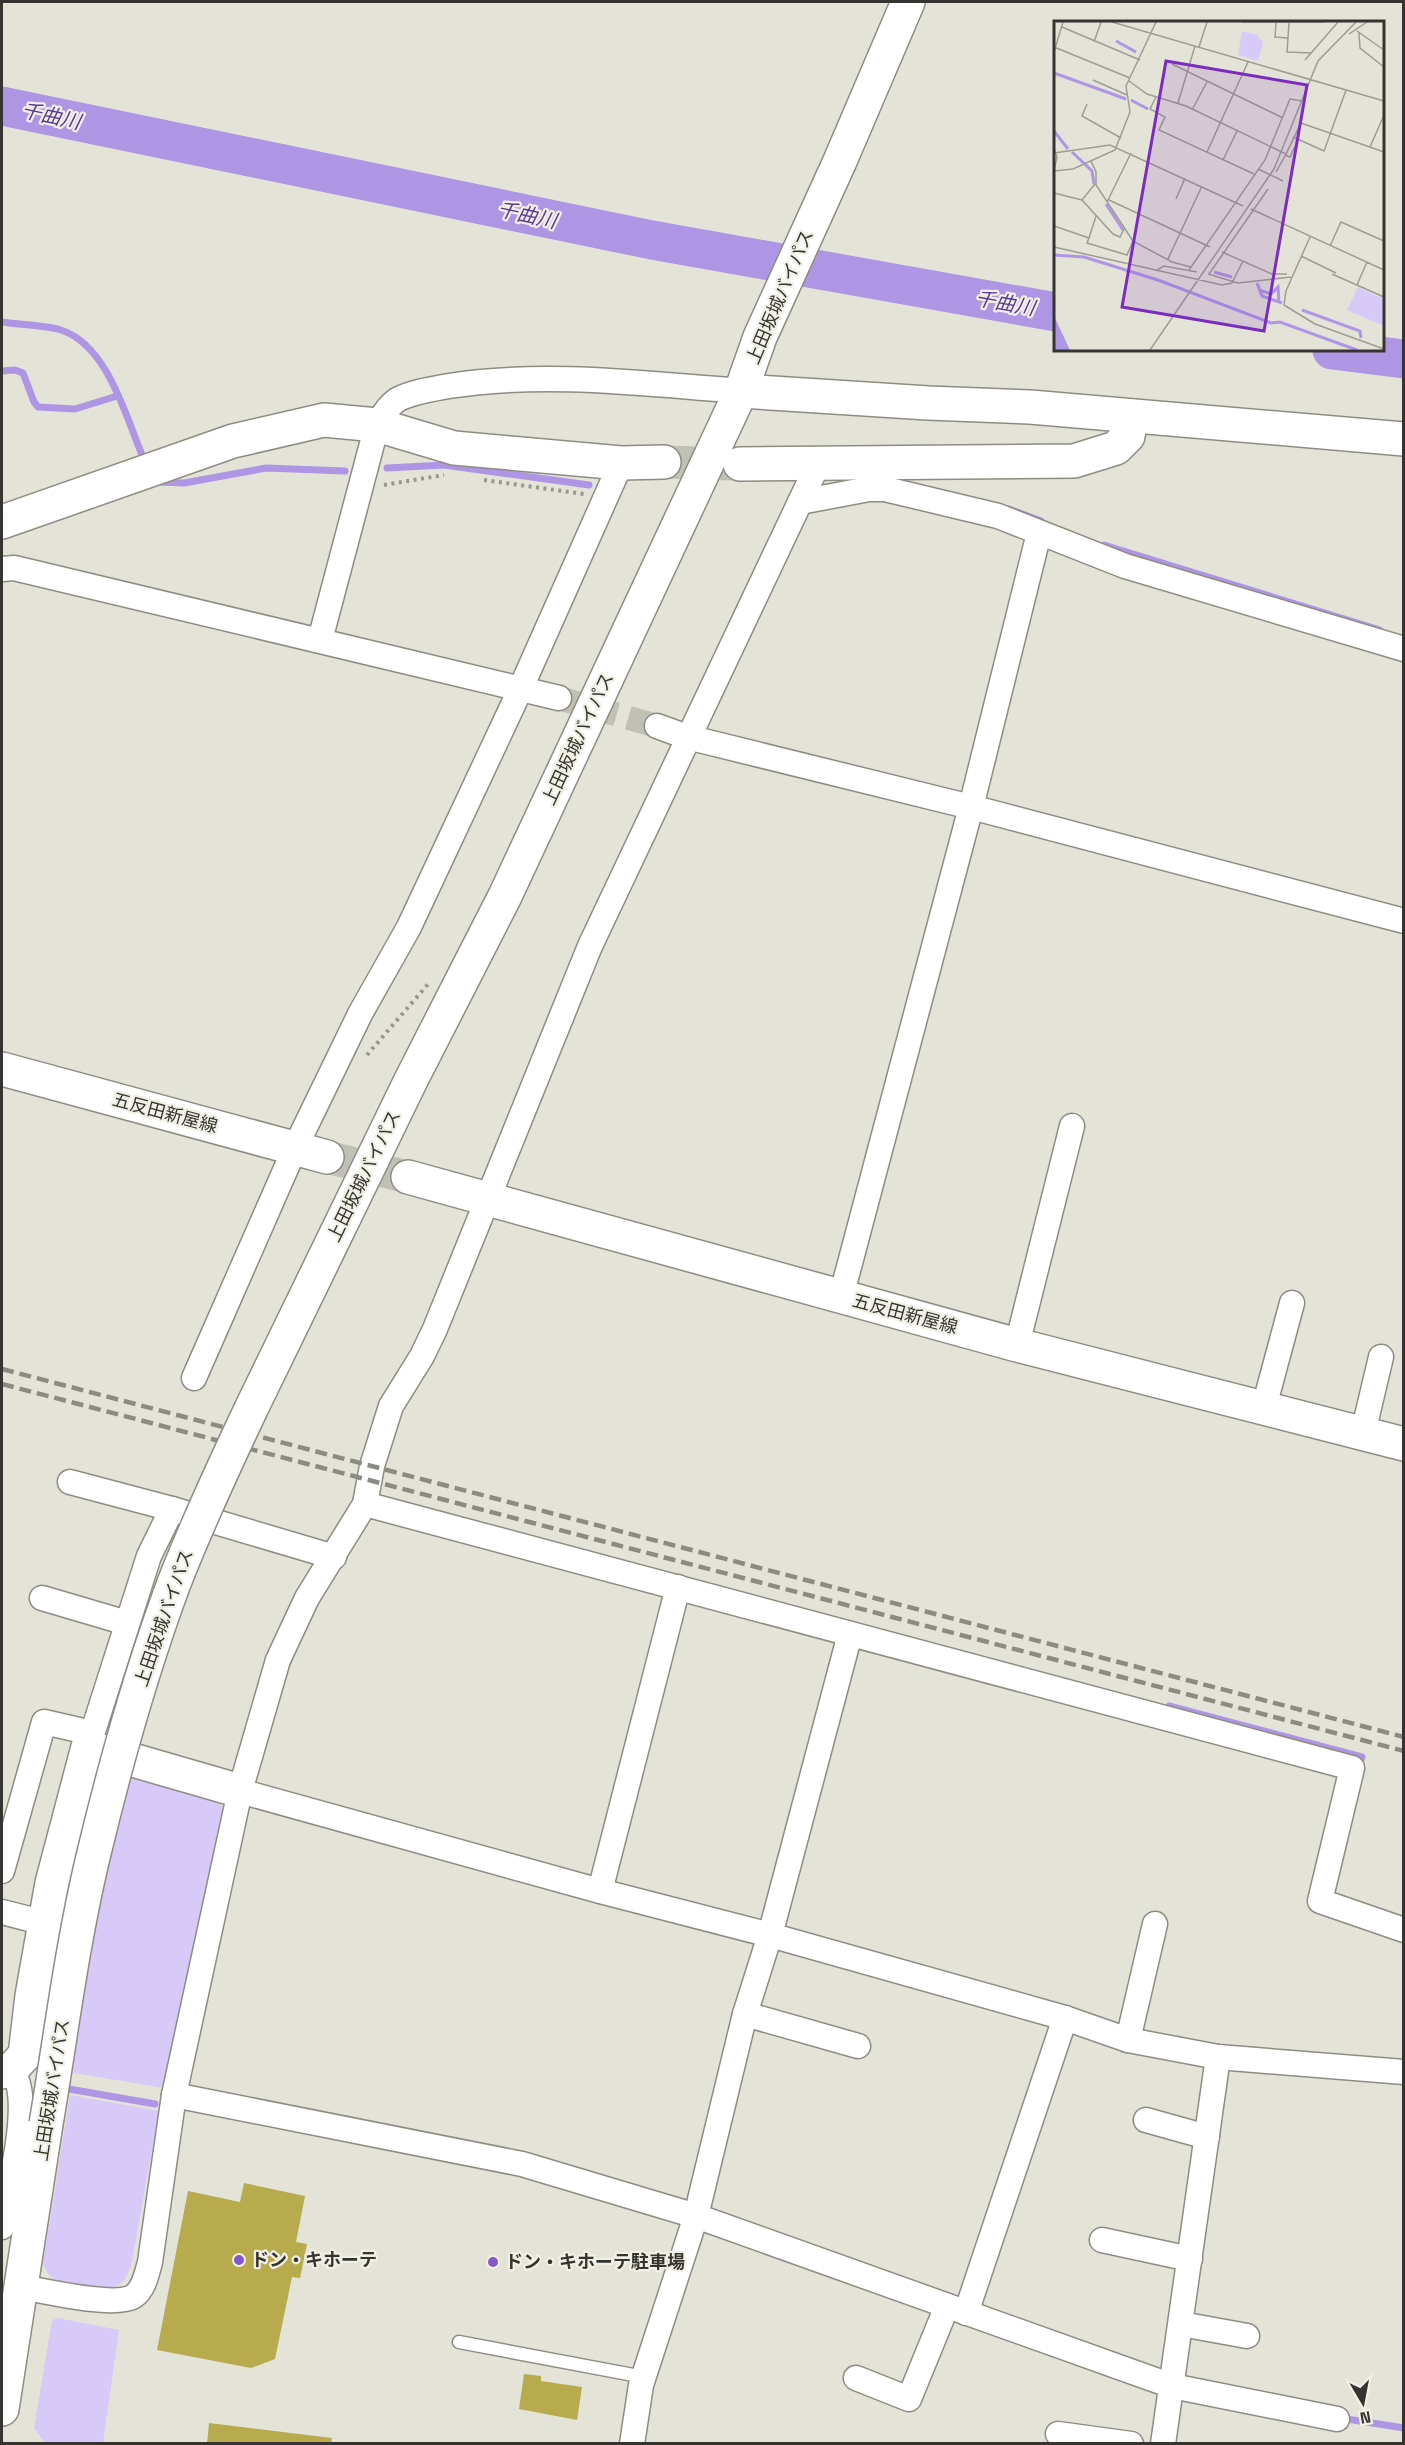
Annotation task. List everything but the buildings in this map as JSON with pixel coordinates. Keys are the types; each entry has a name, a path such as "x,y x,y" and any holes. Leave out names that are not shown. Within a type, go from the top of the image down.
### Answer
{"main road":[{"name":"上田坂城バイパス","path":"2,2409 8,2327 22,2287 46,2124 92,1858 134,1705 174,1584 213,1490 251,1409 411,1080 505,896 741,391 760,337 840,161 908,2"},
{"path":"741,391 928,404 1030,407 1404,439"},
{"path":"741,464 1074,461 1116,448 1128,436 1131,416"},
{"path":"2,522 233,441 324,420 377,425 454,448 621,464 664,462"},
{"name":"五反田新屋線","path":"2,1069 327,1157"},
{"name":"五反田新屋線","path":"408,1177 1017,1345 1404,1444"},
{"path":"6,2071 25,2055 52,1883 90,1740 240,1791"}],"street":[{"path":"320,640 377,425 384,412 396,400 428,390 479,381 557,379 741,391"},
{"path":"194,1378 295,1148 360,1014 409,927 520,690 621,464"},
{"path":"22,2287 119,2301 134,2296 144,2284 150,2262 174,2095 240,1791 278,1660 307,1598 365,1504 372,1466 391,1406 422,1356 435,1329 590,946 818,464"},
{"path":"801,502 868,489 885,489 998,516 1125,566 1404,649"},
{"path":"841,1297 971,807 1039,533"},
{"path":"2,569 14,568 558,698"},
{"path":"657,726 687,737 971,807 1404,921"},
{"path":"1017,1345 1072,1126"},
{"path":"1264,1407 1292,1303"},
{"path":"1363,1433 1381,1357"},
{"path":"70,1482 172,1509 334,1557"},
{"path":"365,1504 1352,1768 1320,1901 1404,1930"},
{"path":"2,1871 44,1722 90,1740 149,1556 172,1509"},
{"path":"600,1891 678,1587"},
{"path":"42,1598 127,1623"},
{"path":"632,2444 644,2377 696,2216 746,2014 770,1935 850,1634"},
{"path":"240,1791 600,1891 770,1935 1065,2018 1128,2040 1218,2057 1404,2072"},
{"path":"2,1912 45,1923"},
{"path":"1128,2040 1155,1924"},
{"path":"746,2014 858,2046"},
{"path":"856,2378 909,2399 956,2310 1065,2018"},
{"path":"1163,2444 1218,2057"},
{"path":"2,2227 22,2111 18,2078 6,2071"},
{"path":"174,2095 522,2164 696,2216 1172,2386 1337,2419"},
{"path":"1146,2120 1207,2137"},
{"path":"1102,2240 1190,2259"},
{"path":"1181,2324 1247,2336"},
{"path":"1058,2434 1131,2444"}],"lane":[{"path":"459,2342 644,2377"}],"path":[{"path":"360,488 446,474"},
{"path":"480,479 605,498"},
{"path":"364,1060 432,980"}],"shaded area":[{"path":"131,1775 212,1800 221,1805 225,1815 164,2088 68,2072 108,1862"},
{"path":"70,2095 159,2111 132,2261 126,2278 113,2287 86,2287 59,2282 50,2276 43,2263"},
{"path":"58,2318 119,2330 103,2443 45,2443 34,2428 52,2320"}],"waterway":[{"name":"千曲川","path":"2,106 652,240 1054,312"},
{"path":"2,322 61,330 77,338 91,350 112,383 147,462"},
{"name":"千曲川","path":"1340,351 1404,359"},
{"path":"2,371 15,370 23,373 38,407 75,409 117,396"},
{"path":"387,468 444,465 589,485"},
{"path":"159,478 161,482 184,483 266,468 345,471"},
{"path":"1009,509 1041,521"},
{"path":"1104,545 1380,630"},
{"path":"1169,1706 1362,1757 1361,1760"},
{"path":"69,2089 155,2104"},
{"path":"1341,2418 1404,2428"}],"tunnel":[{"path":"664,462 733,464"},
{"path":"559,698 657,726"},
{"path":"327,1157 408,1177"}],"railway":[{"path":"2,1369 1404,1737"},
{"path":"2,1384 1404,1751"}],"place":[{"name":"ドン・キホーテ","path":"239,2260"},
{"name":"ドン・キホーテ駐車場","path":"493,2262"}]}
